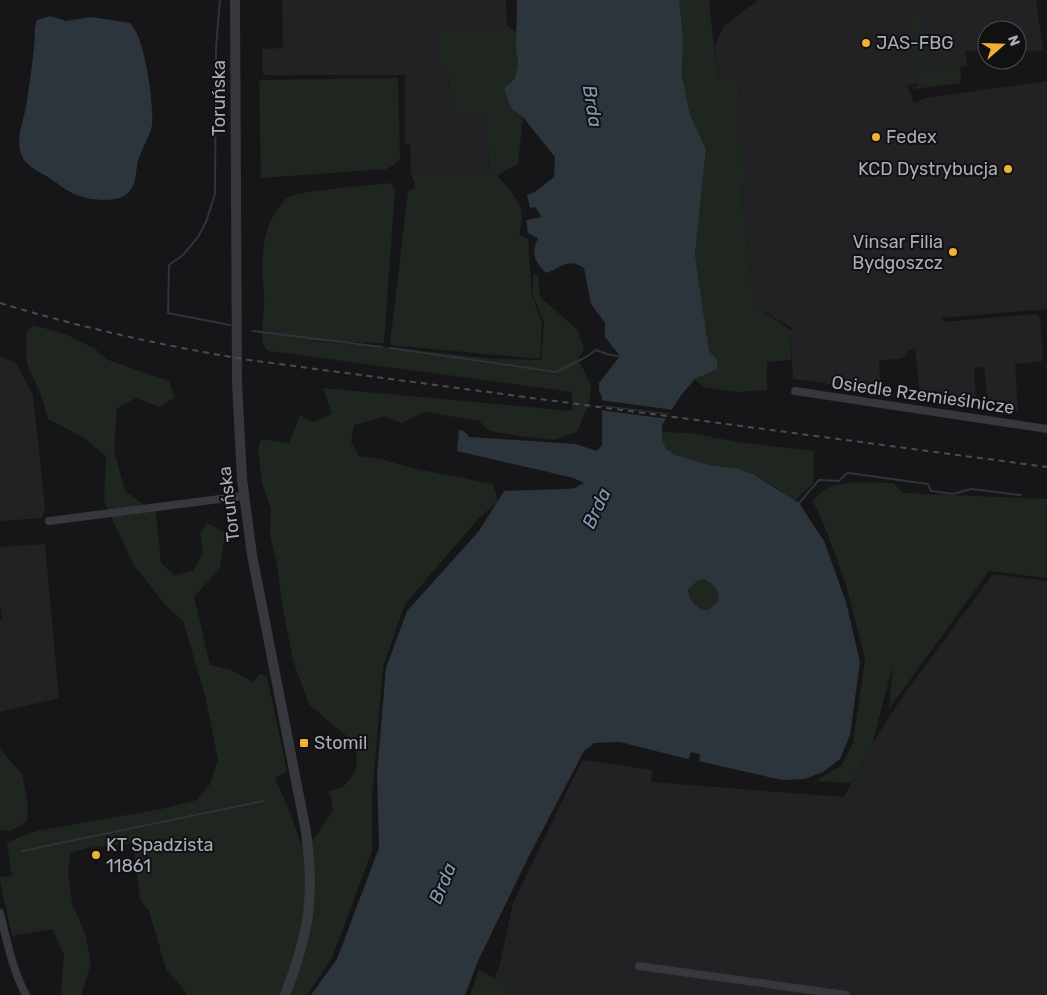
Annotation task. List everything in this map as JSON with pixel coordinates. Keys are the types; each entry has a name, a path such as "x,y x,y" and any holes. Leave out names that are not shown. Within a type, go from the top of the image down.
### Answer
{"street":[{"name":"Toruńska","path":"235,0 238,418 244,496 252,555 306,832 311,871 310,907 306,933 285,995"},
{"name":"Osiedle Rzemieślnicze","path":"795,391 1047,429"},
{"path":"49,521 244,496"},
{"path":"0,913 15,972 26,995"},
{"path":"639,966 846,995"}],"shaded area":[{"path":"282,0 506,0 507,26 440,31 448,73 449,94 487,115 489,176 477,171 411,174 410,144 405,144 405,75 263,75 262,49 283,48"},
{"path":"679,0 709,0 719,80 750,79 740,88 737,98 746,184 741,185 754,305 790,330 791,360 767,362 767,390 735,392 704,387 695,379 717,369 709,351 695,254 706,149 690,115 682,77 683,34"},
{"path":"758,0 1036,0 1043,50 1027,52 1027,20 977,20 977,50 965,51 967,66 960,67 961,80 907,85 914,103 925,98 1047,81 1047,309 942,318 943,322 1036,314 1040,317 1043,361 1015,364 1018,411 992,406 988,403 984,367 974,368 976,402 973,405 923,398 920,394 915,349 908,350 908,353 901,359 879,360 881,393 854,389 849,385 793,379 790,330 793,329 754,305 741,184 746,183 737,102 740,88 749,79 719,80 715,46 723,27"},
{"path":"909,7 911,10 920,9 925,53 914,54 910,17 905,15 909,14"},
{"path":"507,26 516,32 518,63 511,108 523,117 518,164 497,175 518,202 522,216 519,235 528,239 532,296 542,323 540,359 390,345 408,191 415,188 411,174 477,171 489,175 487,115 457,113 449,94 448,73 440,64 439,31"},
{"path":"922,56 923,70 960,67 961,83 913,89 911,87 918,86 914,57"},
{"path":"398,78 400,160 387,169 261,178 259,80"},
{"path":"391,183 395,189 384,343 303,341 389,347 494,359 541,360 544,322 533,296 533,274 538,276 540,297 578,330 584,349 578,359 591,385 590,400 577,432 554,440 519,436 490,431 479,421 425,412 402,423 384,417 354,425 351,442 359,456 381,459 416,469 493,484 498,501 478,519 405,604 383,667 372,798 372,851 332,958 307,995 186,995 185,991 166,969 149,911 140,900 133,843 88,848 70,853 68,873 72,904 85,933 91,963 81,995 61,995 64,955 52,929 12,936 0,881 0,877 12,876 7,844 17,838 37,831 161,809 197,800 210,784 218,760 205,695 183,621 165,605 133,564 104,501 106,456 79,435 48,419 41,395 27,364 26,333 33,325 65,334 94,348 108,360 169,381 175,397 160,407 136,398 117,408 114,450 125,491 156,513 161,563 174,575 193,571 203,553 200,533 207,523 225,532 220,568 194,597 210,665 231,670 253,682 260,673 267,677 287,771 275,778 292,817 300,842 314,839 333,810 331,796 328,792 343,787 350,779 356,769 357,758 349,738 309,705 293,660 270,535 271,509 262,483 258,449 261,439 289,443 300,415 313,422 332,414 323,388 572,411 572,392 269,351 265,347 262,336 264,245 271,220 277,209 286,199 304,193"},
{"path":"0,356 16,363 33,395 45,507 42,518 0,521"},
{"path":"662,432 691,433 737,442 814,451 813,484 795,500 752,474 732,468 695,462 674,455 664,446"},
{"path":"855,482 893,483 904,493 1047,499 1047,578 989,571 889,709 893,665 872,744 851,783 816,781 842,765 853,743 865,659 846,585 828,535 813,501 831,486"},
{"path":"45,544 59,698 0,712 0,621 2,620 0,603 0,547"},
{"path":"993,574 1047,581 1047,995 487,995 499,967 513,903 582,760 653,770 651,782 844,797 872,744 905,693"},
{"path":"704,579 711,583 718,594 718,602 708,610 704,610 694,604 688,590 698,580"},
{"path":"0,749 22,774 28,805 27,821 11,831 0,830"},
{"path":"479,970 506,984 504,995 470,995"}],"water":[{"name":"Brda","path":"517,0 679,0 683,34 682,77 690,115 706,149 695,254 709,351 717,360 717,369 695,379 682,394 662,425 662,440 666,449 675,455 753,474 799,503 824,541 846,602 860,662 850,735 840,759 823,772 805,779 782,780 699,761 700,754 691,752 687,759 620,742 594,743 584,751 529,856 478,961 465,995 311,995 337,959 379,848 377,774 386,668 407,611 479,531 504,491 566,489 575,488 584,483 574,478 457,451 459,430 464,431 469,437 575,444 597,451 602,445 602,397 599,383 620,356 605,337 605,323 591,304 584,268 569,263 546,273 536,261 534,253 538,238 528,233 526,220 542,217 535,207 530,208 527,195 535,192 554,177 555,157 523,117 511,108 504,88 515,79 518,63 516,46","holes":["704,579 716,588 718,602 708,610 704,610 694,604 688,590 698,580"]},
{"path":"50,16 66,21 91,17 130,23 140,41 150,87 152,125 139,156 133,186 122,197 102,200 75,194 33,168 22,156 19,137 26,107 36,24 37,20"}],"pier":[{"path":"599,400 675,410 672,414 600,405"},
{"path":"600,406 671,415 669,419 600,410"}],"waterway":[{"path":"220,0 216,47 215,194 206,222 198,237 183,255 169,265 168,313 230,325"},
{"path":"253,331 382,347"},
{"path":"390,348 556,372 596,350 620,356"},
{"path":"799,503 819,480 839,481 849,473 928,484 931,491 953,494 971,489 1021,495"},
{"path":"22,851 263,801"}],"railway":[{"path":"0,303 124,336 249,360 1047,467"}],"place":[{"name":"JAS-FBG","path":"866,43"},
{"name":"Fedex","path":"876,137"},
{"name":"KCD Dystrybucja","path":"1008,169"},
{"name":"Vinsar Filia Bydgoszcz","path":"953,252"},
{"name":"Stomil","path":"304,743"},
{"name":"KT Spadzista 11861","path":"96,855"}]}
